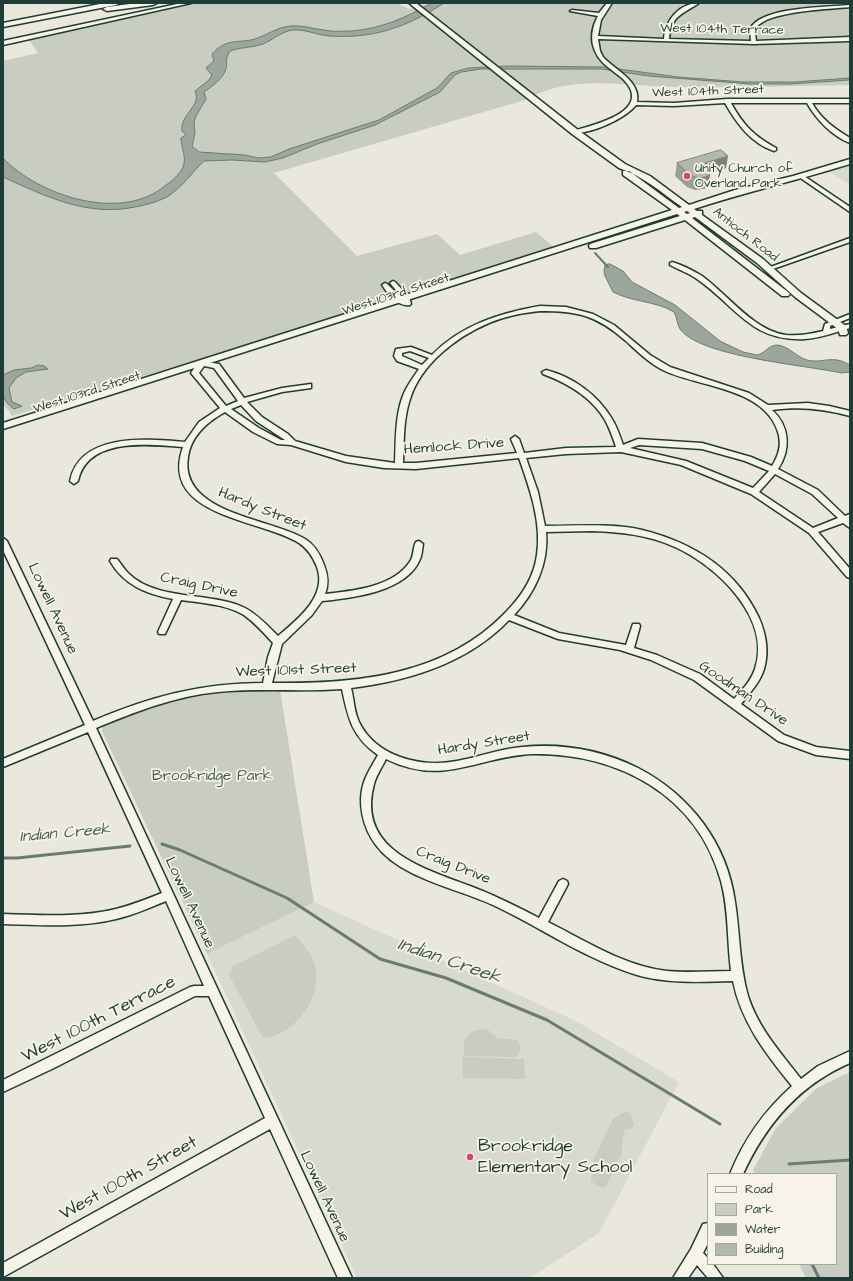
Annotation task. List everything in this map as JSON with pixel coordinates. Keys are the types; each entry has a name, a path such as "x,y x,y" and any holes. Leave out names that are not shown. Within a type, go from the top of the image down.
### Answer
{"highway":[{"path":"3,20 96,3"},
{"path":"3,25 116,3"},
{"path":"73,12 153,3"}],"main road":[{"name":"Antioch Road","path":"404,3 413,6 575,132 622,166 641,174 697,213 768,269 839,329"},
{"name":"West 103rd Street","path":"3,434 196,373 405,301 688,207 766,184 799,177 850,161"},
{"name":"Antioch Road","path":"622,166 626,174 839,329"},
{"name":"West 103rd Street","path":"3,426 202,363 686,217 780,186 799,177"},
{"path":"766,184 780,186"}],"street":[{"path":"3,43 189,3"},
{"path":"610,3 600,15 595,28 594,37 596,52 633,87 635,93 633,103"},
{"path":"666,40 666,32 670,21 681,11 697,3"},
{"path":"753,42 754,26 760,21 772,16 788,12 850,6"},
{"path":"572,11 600,15"},
{"name":"West 104th Terrace","path":"594,37 753,42 850,39"},
{"path":"727,101 738,122 745,130 758,140 774,149"},
{"name":"West 104th Street","path":"575,132 614,120 627,112 633,103 667,106 727,101 850,101"},
{"path":"809,102 813,110 823,122 850,141"},
{"path":"799,177 850,210"},
{"path":"768,269 850,240"},
{"path":"672,264 699,277 758,327 767,332 787,337 807,337 839,329 850,316"},
{"path":"393,283 405,301"},
{"path":"386,286 405,301"},
{"path":"399,465 401,428 405,402 409,390 422,368 432,357 461,334 504,315 525,309 562,308 597,318 612,327 655,363 668,370 738,391 766,408 775,417 781,427 785,442 782,459 754,492"},
{"path":"422,368 400,359 398,356 399,351 404,349 411,350 432,357"},
{"path":"196,373 202,363 216,366"},
{"name":"Hemlock Drive","path":"216,366 242,402 260,420 287,436 292,443"},
{"path":"546,372 582,391 601,408 609,420 621,449"},
{"name":"Hemlock Drive","path":"196,373 225,409 244,424 269,438 280,442 292,443 322,453 367,463 434,465 566,451 621,449 683,463 754,492 812,531 850,575"},
{"path":"242,402 283,389 308,386"},
{"name":"Hardy Street","path":"242,402 211,416 194,433 187,445 183,461 184,472 188,484 194,494 215,510 229,516 297,537 313,550 320,563 324,582 316,605 278,642"},
{"path":"766,408 788,405 812,405 827,407 850,414"},
{"name":"West 101st Street","path":"3,763 134,707 170,697 230,687 346,685 384,680 432,666 472,646 489,634 508,616 523,598 537,570 542,549 542,529 539,512 515,438"},
{"path":"74,481 75,470 81,461 99,451 125,443 147,442 187,445"},
{"name":"Hemlock Drive","path":"621,449 638,442 702,446 748,459 774,470 815,492 848,521"},
{"path":"812,531 848,521"},
{"path":"542,529 606,529 642,534 662,539 688,550 716,568 742,595 753,613 762,644 761,665 757,677 735,704"},
{"name":"Lowell Avenue","path":"3,541 169,895 345,1278"},
{"path":"318,598 365,592 393,581 412,566 419,552 419,544"},
{"name":"Craig Drive","path":"114,561 125,576 140,588 156,593 228,605 242,610 259,623 278,642"},
{"path":"162,632 178,597"},
{"name":"Goodman Drive","path":"508,616 558,636 629,650 654,657 697,677 768,730 797,745 828,753 850,755"},
{"path":"629,650 636,626"},
{"path":"267,686 278,642"},
{"name":"Hardy Street","path":"346,685 351,712 359,730 371,744 384,753 408,764 439,767 461,764 515,751 558,750 577,752 602,758 645,776 679,802 694,818 714,848 727,884 730,902 733,951 746,1007 758,1031 774,1055 800,1087"},
{"name":"Craig Drive","path":"384,753 369,782 366,797 369,820 379,842 393,857 411,868 496,901 542,923 615,962 638,970 666,976 738,976"},
{"path":"542,923 563,884"},
{"path":"3,919 80,920 128,911 169,895"},
{"name":"West 100th Terrace","path":"3,1086 194,992 213,990"},
{"path":"736,1173 754,1137 771,1114 800,1087 819,1072 850,1058"},
{"name":"West 100th Street","path":"3,1270 273,1120"},
{"path":"680,1278 696,1254 707,1231"},
{"path":"696,1254 716,1278"}],"shaded area":[{"path":"850,166 850,185 830,172"},
{"name":"Brookridge Elementary School","path":"314,902 576,1021 679,1082 599,1233 530,1278 357,1278 207,954"}],"green space":[{"path":"194,3 397,3 409,9 429,3 850,3 850,85 699,87 600,83 581,84 543,92 525,100 274,173 357,256 437,234 460,255 536,232 555,248 315,324 12,416 3,403 3,61 38,53 29,40"},
{"name":"Brookridge Park","path":"280,690 314,902 207,954 102,731 103,727 108,722 163,704 218,693"},
{"path":"295,935 313,960 316,971 314,992 305,1011 298,1020 281,1033 263,1038 229,975 233,966"},
{"path":"481,1029 488,1030 498,1038 518,1040 521,1049 516,1057 464,1056 464,1042 466,1038 471,1033"},
{"path":"462,1057 524,1059 525,1079 463,1078"},
{"path":"850,1072 850,1278 806,1278 800,1265 837,1265 837,1173 754,1173 753,1170 776,1128 817,1088"},
{"path":"626,1111 631,1114 634,1124 631,1129 625,1129 622,1141 622,1155 618,1160 606,1187 599,1187 591,1181 595,1165 592,1163 613,1119"}],"water":[{"path":"432,3 444,3 417,19 390,30 361,35 329,36 302,30 293,30 285,32 263,44 230,51 227,57 226,69 224,73 204,92 206,99 194,122 195,133 192,146 199,152 245,155 258,158 271,157 289,149 379,120 437,88 451,73 468,68 508,66 604,67 678,77 743,82 795,82 850,78 850,80 790,84 750,84 649,76 602,69 481,69 461,72 455,75 440,92 375,125 317,144 283,158 265,162 232,160 204,161 173,193 167,197 135,207 100,209 83,207 67,203 35,191 3,177 3,158 19,172 37,184 82,200 105,203 127,202 148,196 166,185 182,170 184,156 181,138 186,135 182,131 182,125 196,101 195,91 209,80 212,75 206,68 214,61 212,54 217,49 230,42 256,39 280,28 291,26 300,26 327,31 363,30 384,25 403,18"},
{"path":"610,264 623,271 632,282 675,305 720,341 743,352 757,355 776,345 784,347 807,360 838,360 844,362 850,365 850,372 841,373 755,358 709,347 691,339 680,329 674,312 667,308 628,298 613,292 604,271 605,265"},
{"path":"38,365 44,366 48,369 26,372 16,378 9,388 12,402 22,406 14,409 6,402 3,395 3,375 14,370 31,368"}],"building":[{"path":"721,150 728,156 705,163 710,174 706,177 697,178 690,175 677,163"}],"waterway":[{"path":"595,253 608,267"},
{"name":"Indian Creek","path":"162,844 180,850 287,898 380,959 446,978 547,1020 720,1124"},
{"name":"Indian Creek","path":"3,858 17,858 130,846"},
{"name":"Indian Creek","path":"789,1164 850,1160"},
{"path":"812,1265 819,1278"}],"place":[{"name":"Unity Church of Overland Park","path":"687,176"},
{"name":"Brookridge Elementary School","path":"470,1157"}]}
